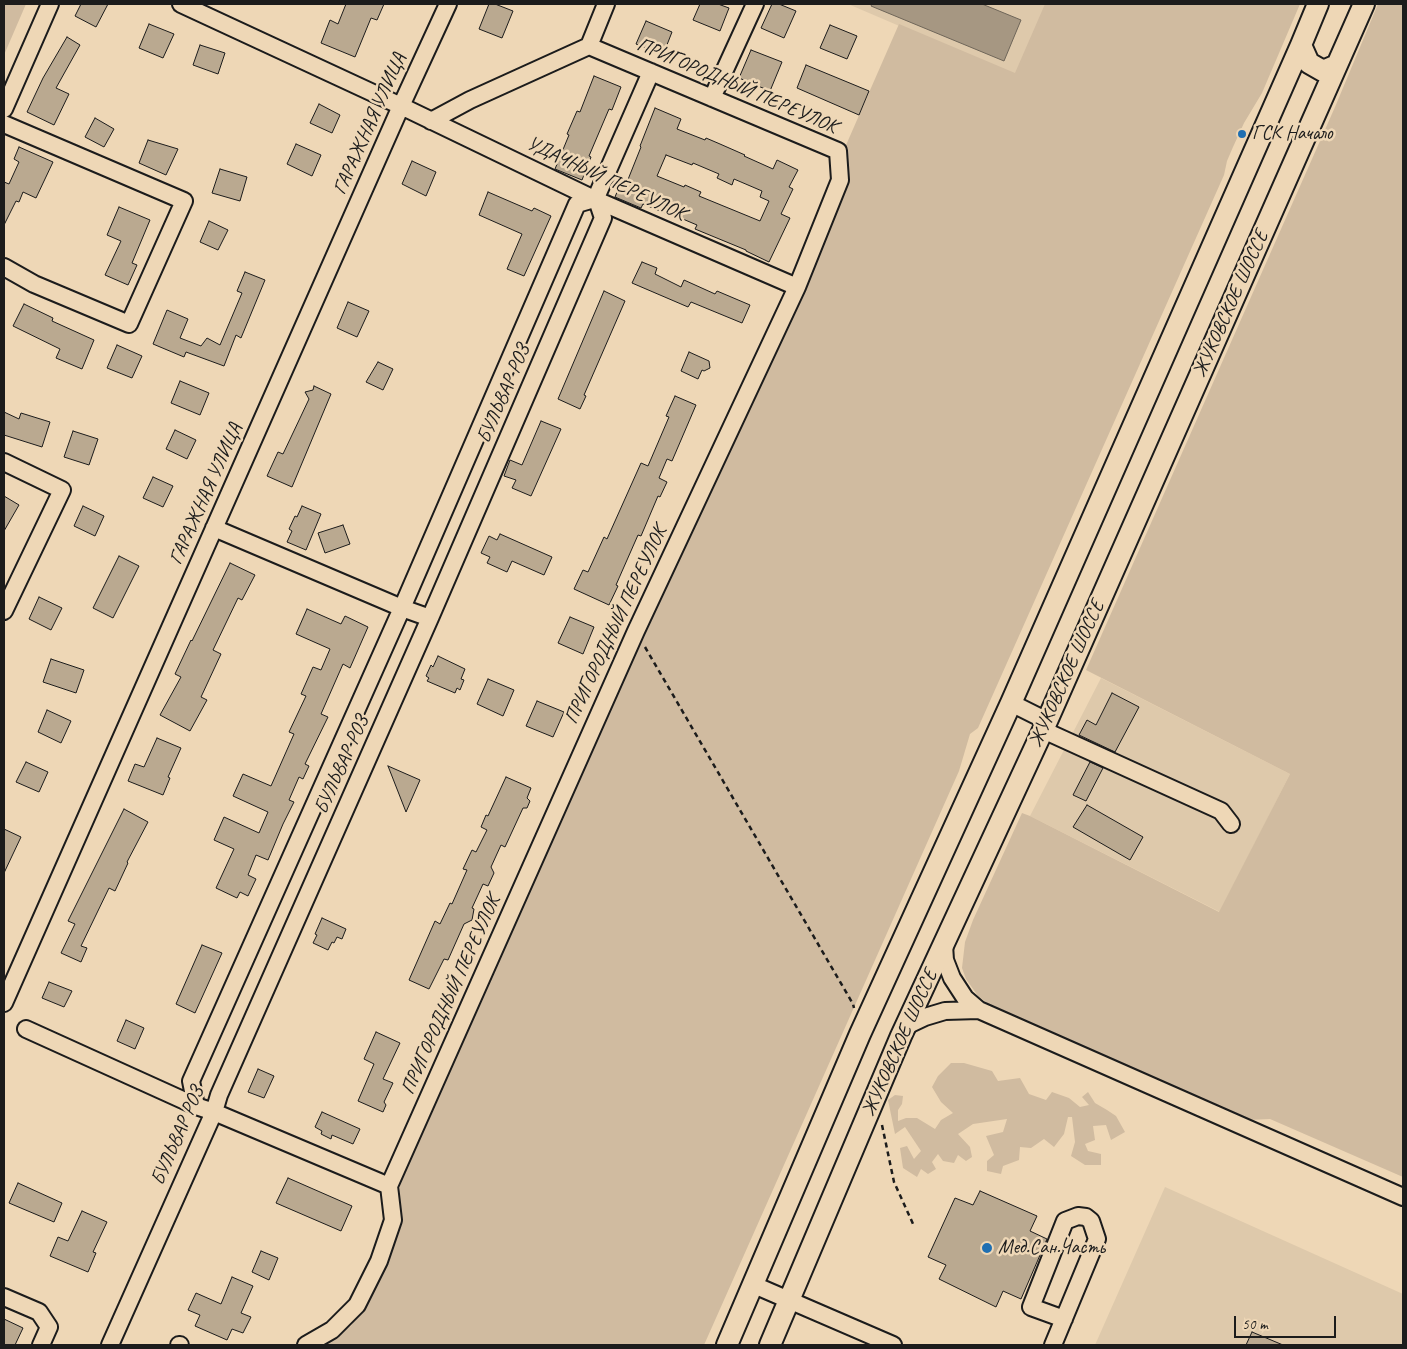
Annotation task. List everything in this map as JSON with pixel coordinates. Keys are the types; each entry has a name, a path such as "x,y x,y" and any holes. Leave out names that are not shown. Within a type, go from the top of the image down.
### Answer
{"main road":[{"name":"ЖУКОВСКОЕ ШОССЕ","path":"728,1345 860,1034 1011,703 1318,4"},
{"name":"ЖУКОВСКОЕ ШОССЕ","path":"770,1345 906,1026 1045,726 1364,4"},
{"path":"1301,45 1309,64 1323,71 1337,65"}],"street":[{"path":"4,109 50,4"},
{"name":"УДАЧНЫЙ ПЕРЕУЛОК","path":"181,4 400,106 595,200 796,287"},
{"name":"ГАРАЖНАЯ УЛИЦА","path":"4,1003 400,106 448,4"},
{"path":"431,121 470,100 589,46 606,4"},
{"path":"712,98 755,4"},
{"name":"ПРИГОРОДНЫЙ ПЕРЕУЛОК","path":"389,1186 636,631 796,287 840,180 838,151 589,46"},
{"path":"196,1106 191,1081 402,608 578,204 595,200 651,72"},
{"path":"4,124 184,201 129,324 34,284 4,267"},
{"name":"БУЛЬВАР РОЗ","path":"110,1345 214,1112 219,1095 430,618 603,218 595,200"},
{"path":"4,462 62,490 4,611"},
{"path":"214,528 402,608 430,618"},
{"path":"1011,703 1045,726 1221,811 1231,824"},
{"path":"944,944 945,960 952,978 965,998 978,1010 1403,1197"},
{"path":"906,1026 925,1017 945,1011 978,1010"},
{"path":"26,1029 196,1106 389,1186 393,1220 379,1261 356,1304 332,1330 306,1345"},
{"path":"1053,1345 1064,1320 1097,1239 1091,1221 1086,1217 1078,1216 1064,1221 1031,1307 1064,1320"},
{"path":"754,1285 893,1345"},
{"path":"4,1297 38,1312 49,1327 41,1345"}],"path":[{"path":"636,631 853,1004 860,1034"},
{"path":"881,1124 894,1182 914,1226"}],"shaded area":[{"path":"4,4 26,4 4,55"},
{"path":"848,4 1047,4 1016,76"},
{"path":"872,4 982,4 1021,20 1004,61 871,6"},
{"path":"1045,4 1300,4 1262,93 1244,123 1233,147 1224,175 978,728 970,734 959,771 704,1345 314,1345 351,1326 360,1311 398,1215 401,1166 789,304 843,152 899,24 1015,73"},
{"path":"1378,4 1403,4 1403,1177 1270,1119 1248,1120 997,1010 978,996 966,979 962,968 965,942 973,920 1022,813 1219,912 1290,774 1086,670 1335,107"},
{"path":"1101,678 1290,774 1220,912 1030,816"},
{"path":"951,1063 964,1063 992,1071 998,1081 1020,1078 1029,1094 1046,1100 1052,1092 1069,1098 1080,1107 1089,1105 1082,1097 1088,1092 1095,1103 1116,1116 1125,1132 1111,1140 1106,1125 1093,1126 1095,1140 1085,1144 1088,1151 1101,1154 1101,1165 1085,1165 1071,1156 1075,1142 1072,1117 1068,1117 1064,1134 1054,1147 1044,1139 1031,1148 1020,1147 1019,1160 1003,1166 1001,1174 987,1171 987,1161 994,1155 986,1136 1003,1132 1007,1119 973,1124 958,1134 970,1147 972,1157 966,1161 958,1155 954,1163 943,1161 938,1154 932,1162 936,1169 928,1174 921,1169 917,1177 903,1168 900,1148 907,1146 914,1159 921,1151 905,1127 895,1134 888,1100 895,1095 903,1096 902,1104 898,1110 898,1121 906,1118 917,1118 935,1129 941,1120 953,1113 941,1102 932,1087 938,1076"},
{"path":"1165,1187 1403,1294 1403,1345 1095,1345"}],"building":[{"path":"81,4 108,4 96,27 75,16"},
{"path":"346,4 384,4 377,20 371,18 355,57 321,43 330,20 338,24"},
{"path":"489,4 495,4 513,11 502,38 479,29"},
{"path":"700,4 718,4 729,8 720,31 693,20"},
{"path":"772,4 779,4 796,11 784,38 761,28"},
{"path":"646,21 672,32 663,55 636,44"},
{"path":"149,24 174,34 163,58 139,48"},
{"path":"830,25 857,36 847,59 820,48"},
{"path":"67,37 80,45 56,88 69,94 54,125 27,112 43,78"},
{"path":"200,45 225,53 218,74 193,65"},
{"path":"751,50 782,62 770,91 739,78"},
{"path":"806,65 869,91 859,115 797,88"},
{"path":"594,76 621,87 612,110 609,109 589,156 591,157 582,180 555,169 569,135 567,134 577,111 580,112"},
{"path":"319,104 340,115 332,133 310,123"},
{"path":"655,108 681,119 677,129 705,140 706,138 773,169 777,160 798,170 789,187 793,189 781,214 790,218 769,262 746,250 695,229 697,225 671,214 643,204 641,208 615,197 622,180 627,182","holes":["666,155 692,165 693,163 719,174 717,178 732,185 734,179 762,191 760,197 769,201 760,221 699,196 701,192 685,185 684,187 657,176"]},
{"path":"95,118 114,129 104,147 85,137"},
{"path":"148,140 178,149 166,175 139,163"},
{"path":"296,144 321,155 312,176 287,164"},
{"path":"19,147 53,162 36,198 23,192 19,202 16,201 4,225 4,182 9,184 19,162 14,159"},
{"path":"412,161 436,172 426,196 402,184"},
{"path":"220,169 247,177 240,201 212,193"},
{"path":"488,192 532,211 534,208 551,216 524,276 507,269 522,234 479,215"},
{"path":"119,207 150,220 132,263 137,265 128,285 105,275 121,241 107,235"},
{"path":"209,221 228,230 218,250 200,242"},
{"path":"642,262 657,268 655,274 681,287 684,280 715,294 717,291 750,305 742,323 691,302 688,307 632,283"},
{"path":"245,272 265,280 241,338 236,335 224,366 186,352 184,357 153,344 167,310 188,319 180,338 201,346 207,338 220,345 242,293 237,291"},
{"path":"604,291 625,301 584,395 586,396 580,409 558,399"},
{"path":"348,302 369,311 357,337 337,328"},
{"path":"24,304 53,318 52,321 94,340 82,369 56,358 60,349 13,326"},
{"path":"117,345 142,356 132,378 107,368"},
{"path":"689,352 709,361 710,368 702,370 698,379 681,371"},
{"path":"378,362 393,369 383,390 366,382"},
{"path":"180,381 209,393 200,415 171,403"},
{"path":"314,386 331,394 292,487 267,476 278,452 283,454 309,399 305,392 313,390"},
{"path":"675,396 696,405 672,461 667,459 659,478 667,482 660,497 658,496 641,536 638,535 609,605 574,589 583,570 588,572 604,537 607,539 641,463 648,466 669,417 666,416"},
{"path":"4,412 19,419 21,413 50,422 42,447 4,435"},
{"path":"541,421 561,429 531,496 512,488 516,480 504,476 510,460 522,465"},
{"path":"175,430 196,440 187,459 166,449"},
{"path":"73,431 98,439 89,465 64,457"},
{"path":"153,477 173,486 163,507 143,498"},
{"path":"4,496 19,505 4,531"},
{"path":"83,506 104,516 95,536 74,526"},
{"path":"302,506 321,514 306,550 287,542 292,531 289,529"},
{"path":"343,525 350,544 325,553 318,533"},
{"path":"500,534 552,557 544,575 512,561 507,572 487,563 490,557 481,553 489,536 497,540"},
{"path":"119,556 139,566 113,618 93,608"},
{"path":"230,563 255,575 242,600 238,598 213,650 221,654 201,697 207,700 190,731 160,715 181,677 175,674"},
{"path":"39,597 62,608 51,630 29,619"},
{"path":"307,609 341,624 345,616 368,627 350,668 343,664 321,714 328,717 305,764 309,766 303,779 299,777 289,800 294,802 268,860 256,855 248,875 256,879 248,896 240,892 237,898 216,888 234,849 214,840 224,817 259,833 268,812 233,796 243,774 271,786 294,734 289,732 306,696 301,694 313,667 321,670 330,649 296,634"},
{"path":"570,617 594,627 583,654 558,643"},
{"path":"438,656 465,669 461,679 464,680 460,690 457,688 455,693 427,681 429,678 426,676"},
{"path":"51,659 84,670 76,693 43,682"},
{"path":"488,679 514,690 503,716 477,704"},
{"path":"1112,693 1139,707 1115,752 1079,735 1087,720 1096,725"},
{"path":"537,701 564,712 553,737 526,726"},
{"path":"47,710 71,721 61,743 38,732"},
{"path":"157,738 181,748 168,777 170,778 163,795 128,781 135,764 144,767"},
{"path":"26,762 48,772 39,792 16,782"},
{"path":"1090,762 1103,768 1086,801 1073,795"},
{"path":"388,766 420,780 406,812"},
{"path":"506,777 531,788 527,798 530,801 527,808 523,808 505,847 501,845 491,867 494,873 488,886 483,884 472,908 474,909 472,920 464,924 448,960 444,959 429,989 409,980 435,921 440,924 450,903 452,904 467,870 463,869 472,850 476,852 487,830 481,827"},
{"path":"1087,805 1143,837 1130,860 1073,827"},
{"path":"124,809 148,822 127,862 115,891 109,888 81,946 87,948 81,962 61,953 75,924 68,921"},
{"path":"4,829 21,837 4,873"},
{"path":"322,918 346,929 342,939 337,937 328,950 313,943"},
{"path":"202,945 222,953 195,1013 176,1004"},
{"path":"49,982 72,991 64,1007 42,998"},
{"path":"126,1020 144,1028 135,1049 117,1041"},
{"path":"376,1032 400,1043 383,1079 393,1083 384,1102 386,1105 383,1112 358,1101 374,1064 364,1059"},
{"path":"258,1069 274,1076 264,1098 248,1092"},
{"path":"322,1112 360,1129 353,1144 332,1135 331,1139 321,1134 322,1131 315,1127"},
{"path":"288,1178 352,1206 341,1231 276,1203"},
{"path":"18,1183 62,1203 54,1222 9,1203"},
{"name":"Мед.Сан.Часть","path":"980,1191 1037,1216 1030,1231 1047,1239 1021,1299 1003,1291 996,1307 939,1279 946,1265 928,1257 955,1198 973,1205"},
{"path":"82,1211 107,1222 93,1252 96,1253 88,1272 50,1256 58,1237 68,1241"},
{"path":"261,1251 278,1258 269,1280 252,1272"},
{"path":"232,1277 253,1286 241,1313 251,1317 243,1333 232,1329 227,1340 195,1326 200,1315 188,1310 196,1293 221,1304"},
{"path":"4,1319 23,1328 15,1345 4,1345"},
{"path":"1252,1332 1283,1345 1246,1345"}],"place":[{"name":"ГСК Начало","path":"1242,134"},
{"name":"Мед.Сан.Часть","path":"987,1248"}]}
